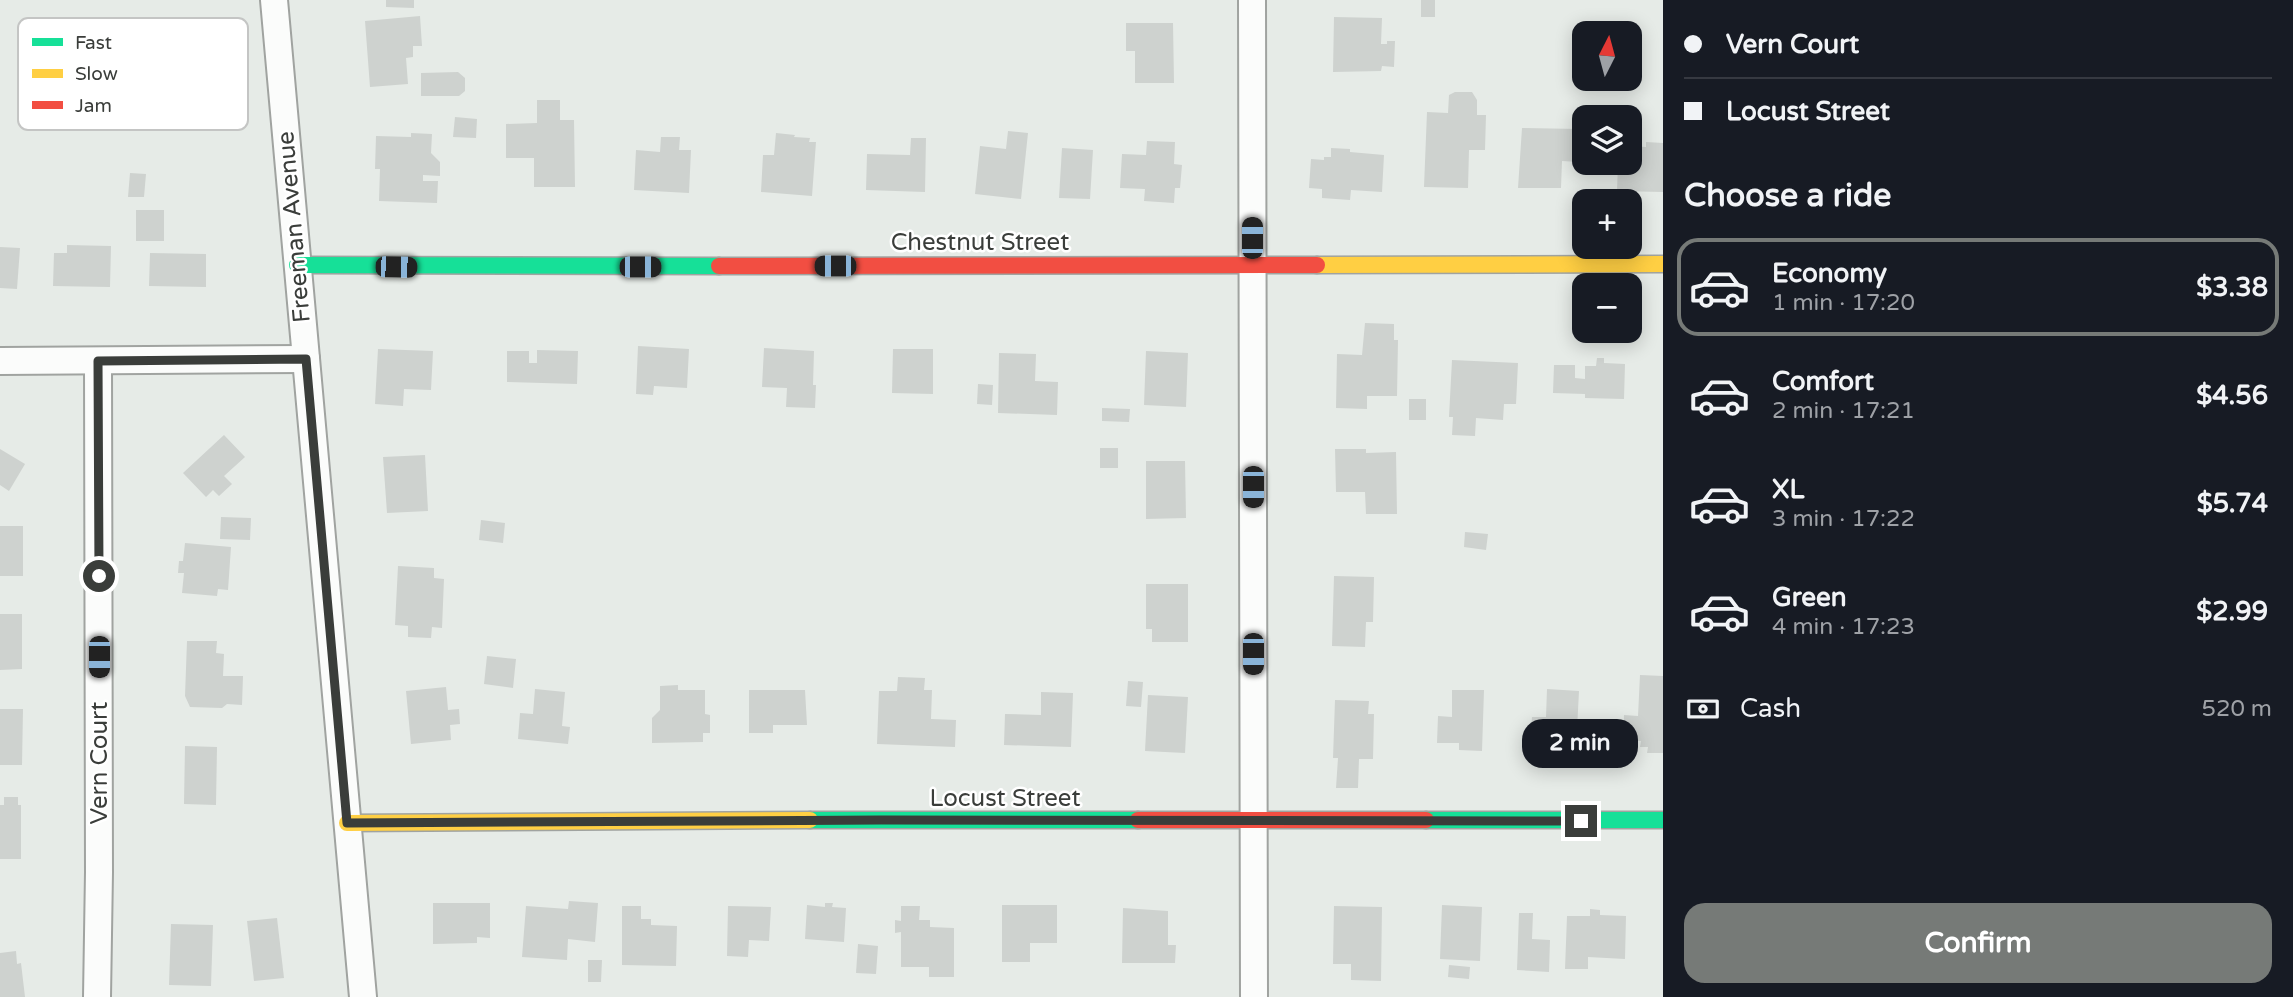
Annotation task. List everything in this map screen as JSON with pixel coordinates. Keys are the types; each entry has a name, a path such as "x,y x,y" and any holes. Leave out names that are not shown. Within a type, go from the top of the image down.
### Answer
{"street":[{"name":"Freeman Avenue","path":"274,0 363,997"},
{"path":"1252,0 1254,997"},
{"name":"Chestnut Street","path":"298,265 459,267 1663,264"},
{"path":"0,361 306,359"},
{"name":"Vern Court","path":"97,997 98,361"},
{"name":"Locust Street","path":"347,823 1663,820"}],"building":[{"path":"386,0 414,0 414,8 386,7"},
{"path":"1421,0 1435,0 1435,17 1421,17"},
{"path":"420,16 422,46 413,46 413,57 406,58 408,84 370,87 365,21"},
{"path":"1334,17 1382,18 1381,44 1395,41 1394,67 1382,66 1381,71 1333,72"},
{"path":"1126,23 1173,23 1174,83 1135,83 1135,51 1126,51"},
{"path":"458,72 465,78 465,91 459,96 421,96 421,73"},
{"path":"1455,92 1472,92 1477,100 1477,115 1486,115 1485,150 1469,150 1468,188 1424,187 1427,112 1448,113 1449,95"},
{"path":"537,100 560,100 560,120 574,120 575,187 534,187 534,158 506,158 506,124 537,123"},
{"path":"455,117 477,119 476,138 453,137"},
{"path":"1522,128 1572,129 1572,162 1562,161 1561,188 1518,188"},
{"path":"1008,131 1028,133 1021,199 975,194 980,146 1006,149"},
{"path":"411,133 432,134 431,153 440,162 440,176 423,175 423,181 438,181 437,203 379,201 380,169 375,169 376,136 411,137"},
{"path":"776,133 810,138 809,142 816,142 812,196 761,192 763,155 774,155"},
{"path":"661,137 680,137 679,150 691,150 689,193 634,190 636,150 660,152"},
{"path":"911,138 926,138 925,192 866,190 867,154 910,155"},
{"path":"1147,141 1175,142 1174,164 1182,165 1180,188 1175,188 1174,203 1144,201 1145,189 1120,188 1122,154 1146,155"},
{"path":"1646,142 1663,143 1663,192 1617,189 1618,175 1642,175 1642,147 1646,147"},
{"path":"1062,148 1093,150 1090,199 1059,198"},
{"path":"1331,148 1384,155 1382,192 1351,190 1350,200 1322,198 1322,189 1309,188 1311,159 1324,160 1324,157 1331,157"},
{"path":"130,173 146,174 144,197 128,197"},
{"path":"136,210 164,210 164,241 136,241"},
{"path":"67,245 111,246 110,287 53,286 54,253 67,253"},
{"path":"0,247 20,248 17,289 0,288"},
{"path":"150,253 206,254 206,287 149,286"},
{"path":"1365,323 1394,324 1394,340 1398,340 1397,396 1367,396 1367,409 1336,408 1337,354 1362,355"},
{"path":"638,346 689,349 687,388 654,386 653,395 636,394"},
{"path":"764,348 814,351 815,408 786,407 787,388 762,387"},
{"path":"378,349 433,351 431,390 404,389 403,406 375,404"},
{"path":"893,349 933,349 933,394 892,393"},
{"path":"537,350 578,351 577,384 507,382 507,351 529,351 529,363 537,363"},
{"path":"1146,351 1188,353 1186,407 1144,405"},
{"path":"999,353 1036,354 1035,381 1058,382 1057,415 998,413"},
{"path":"1597,358 1604,358 1604,363 1625,364 1624,399 1585,398 1585,394 1553,393 1554,365 1575,365 1575,378 1585,379 1585,366 1596,366"},
{"path":"1452,360 1518,363 1516,404 1504,404 1503,420 1476,418 1475,436 1452,435 1453,417 1449,417"},
{"path":"978,384 993,385 992,405 977,404"},
{"path":"1409,399 1426,399 1426,420 1409,420"},
{"path":"1102,408 1130,409 1129,422 1102,421"},
{"path":"224,435 245,457 224,476 232,484 219,496 213,490 206,497 183,473"},
{"path":"1100,448 1118,448 1118,468 1100,468"},
{"path":"0,449 25,464 9,491 0,485"},
{"path":"1335,449 1366,449 1366,453 1396,452 1397,514 1366,514 1365,492 1336,492"},
{"path":"425,455 428,511 387,513 383,457"},
{"path":"1146,461 1185,461 1186,518 1146,519"},
{"path":"221,517 251,518 250,540 220,539"},
{"path":"481,520 505,523 503,543 479,540"},
{"path":"0,526 23,526 23,576 0,576"},
{"path":"1465,532 1488,534 1486,550 1464,547"},
{"path":"185,543 231,547 228,590 218,589 217,596 182,593 184,573 178,573 179,561 183,561"},
{"path":"398,566 434,568 434,578 444,579 442,628 432,627 431,638 408,637 408,626 395,625"},
{"path":"1334,576 1374,577 1373,622 1366,622 1365,647 1332,646"},
{"path":"1146,584 1188,584 1188,642 1152,642 1152,629 1146,629"},
{"path":"0,614 22,614 22,669 0,670"},
{"path":"187,641 217,641 216,653 224,654 223,676 243,676 242,705 227,704 222,708 190,707 185,696"},
{"path":"487,656 516,659 513,688 484,684"},
{"path":"1640,675 1663,676 1663,753 1647,753 1648,747 1640,747 1641,741 1623,740 1624,715 1638,716"},
{"path":"898,677 925,678 924,690 932,690 931,719 956,720 955,747 877,744 879,691 897,691"},
{"path":"1128,681 1143,682 1141,707 1126,706"},
{"path":"678,685 678,690 705,690 705,714 710,715 710,733 703,733 703,742 652,743 652,718 660,710 660,686"},
{"path":"446,687 448,710 459,709 460,724 450,725 451,740 411,744 406,691"},
{"path":"535,689 565,692 562,726 570,727 568,744 518,739 520,713 533,714"},
{"path":"1547,689 1579,691 1576,749 1530,743 1532,717 1546,717"},
{"path":"749,690 805,690 807,725 773,725 773,733 749,733"},
{"path":"1452,690 1484,690 1482,751 1459,750 1459,743 1437,743 1438,716 1452,717"},
{"path":"1041,692 1073,693 1071,747 1004,745 1005,714 1041,715"},
{"path":"1148,695 1188,697 1185,753 1145,751"},
{"path":"1335,700 1369,701 1368,714 1374,714 1373,759 1359,759 1358,788 1336,788 1338,758 1333,758"},
{"path":"0,709 23,709 22,765 0,765"},
{"path":"185,746 217,747 216,805 184,804"},
{"path":"4,797 18,797 18,805 21,805 21,859 0,859 0,805 4,805"},
{"path":"569,901 598,903 595,942 568,939 567,960 522,957 526,906 568,909"},
{"path":"433,903 490,903 490,938 477,937 477,943 433,944"},
{"path":"825,903 833,903 832,907 846,908 844,942 805,939 807,905 825,907"},
{"path":"1002,905 1057,905 1057,943 1030,943 1030,962 1002,962"},
{"path":"1442,905 1482,907 1480,961 1440,959"},
{"path":"622,906 641,906 641,919 651,919 651,925 677,926 676,966 622,965"},
{"path":"728,906 771,907 769,941 749,940 748,957 727,956"},
{"path":"901,906 920,906 919,920 930,920 930,927 954,928 954,977 929,977 929,967 901,967 901,932 895,933 895,920 901,921"},
{"path":"1334,906 1382,907 1381,981 1351,980 1351,964 1333,964"},
{"path":"1123,908 1168,911 1168,945 1176,945 1175,963 1122,963"},
{"path":"1590,909 1600,910 1600,915 1626,916 1625,959 1588,957 1588,969 1565,969 1567,916 1590,916"},
{"path":"1519,913 1533,913 1532,939 1550,940 1549,972 1517,970"},
{"path":"277,918 284,978 254,981 247,921"},
{"path":"171,924 213,925 211,986 169,985"},
{"path":"858,944 878,946 876,974 856,973"},
{"path":"16,951 17,964 21,963 25,997 0,997 0,953"},
{"path":"588,960 602,960 601,982 588,982"},
{"path":"1449,965 1470,967 1469,979 1448,977"}],"traffic: fast":[{"path":"297,265 719,266"},
{"path":"810,820 1138,820"},
{"path":"1426,820 1663,820"}],"traffic: slow":[{"path":"1317,265 1663,264"},
{"path":"347,823 810,820"}],"traffic: jam":[{"path":"719,266 1317,265"},
{"path":"1138,820 1426,820"}],"route":[{"path":"99,576 98,361 306,359 347,823 881,820 1581,821"}]}
